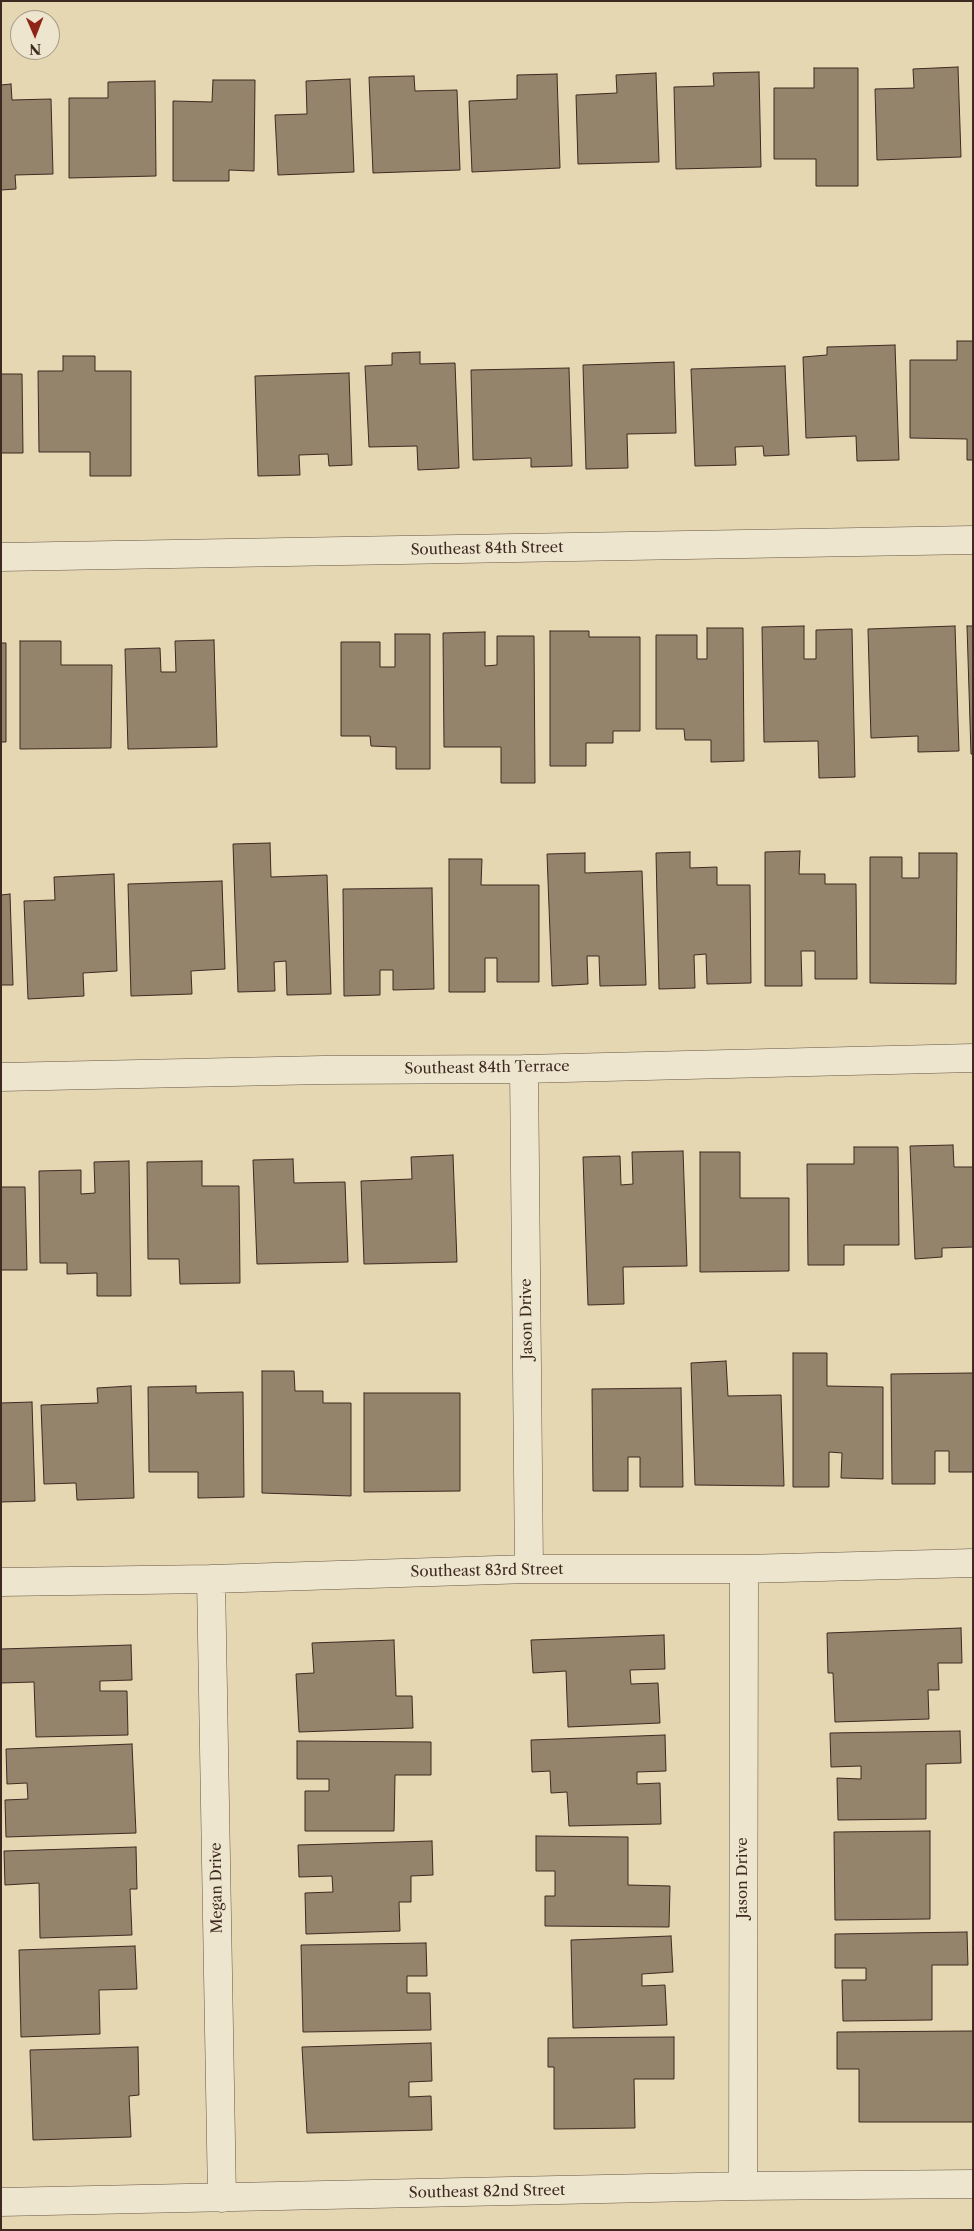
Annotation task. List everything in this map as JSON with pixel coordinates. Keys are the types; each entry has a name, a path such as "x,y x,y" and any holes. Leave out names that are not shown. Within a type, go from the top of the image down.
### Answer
{"street":[{"name":"Southeast 84th Street","path":"1,557 973,540"},
{"name":"Southeast 84th Terrace","path":"1,1076 313,1070 524,1069 973,1058"},
{"name":"Jason Drive","path":"524,1069 529,1569"},
{"name":"Southeast 83rd Street","path":"1,1582 212,1579 529,1569 744,1569 973,1563"},
{"name":"Jason Drive","path":"743,2186 744,1569"},
{"name":"Megan Drive","path":"212,1579 222,2198"},
{"name":"Southeast 82nd Street","path":"1,2202 743,2186 973,2184"}],"building":[{"path":"958,67 961,157 877,160 875,89 914,88 913,69"},
{"path":"814,68 858,68 858,186 816,186 816,159 774,159 774,88 814,88"},
{"path":"759,72 761,167 676,169 674,87 714,86 713,73"},
{"path":"656,73 659,162 578,164 576,95 617,93 616,75"},
{"path":"557,74 560,168 472,172 469,101 517,99 517,75"},
{"path":"414,76 415,91 457,90 460,170 373,173 369,77"},
{"path":"350,79 354,172 278,175 275,115 307,114 306,81"},
{"path":"213,80 255,80 254,171 229,170 229,181 173,181 173,101 212,102"},
{"path":"155,81 156,176 69,178 69,98 108,98 108,82"},
{"path":"11,84 12,100 51,99 53,174 15,175 16,189 1,190 1,85"},
{"path":"957,341 973,341 973,460 967,460 967,439 910,438 910,360 957,360"},
{"path":"895,345 899,460 857,461 856,436 806,438 803,357 827,355 827,347"},
{"path":"420,352 420,364 455,363 459,468 418,470 417,446 369,447 365,366 392,365 392,353"},
{"path":"63,356 95,356 95,371 131,371 131,476 90,476 90,452 39,452 38,371 63,371"},
{"path":"674,362 676,433 627,434 628,468 586,469 583,365"},
{"path":"785,366 789,455 764,456 763,446 735,447 736,465 695,466 691,369"},
{"path":"569,368 572,466 531,467 531,458 473,460 471,370"},
{"path":"349,373 352,465 329,466 328,454 299,455 300,475 258,476 255,376"},
{"path":"1,374 22,374 23,453 1,453"},
{"path":"804,626 804,659 816,659 816,630 852,629 855,777 819,778 818,741 764,742 762,627"},
{"path":"955,626 959,751 918,752 918,736 871,738 868,629"},
{"path":"967,626 973,626 973,754 971,754"},
{"path":"707,628 743,628 744,761 711,762 711,740 685,740 684,729 656,729 656,635 697,635 697,659 707,659"},
{"path":"550,631 589,631 589,637 640,637 640,731 613,731 613,743 586,743 586,766 550,766"},
{"path":"485,632 485,666 497,665 497,636 534,636 535,783 501,783 501,747 444,747 443,633"},
{"path":"395,634 430,634 430,769 396,769 396,747 371,746 370,736 341,736 341,642 380,642 380,667 395,667"},
{"path":"214,640 217,747 128,749 125,649 160,648 161,672 176,672 175,641"},
{"path":"20,641 61,641 61,665 112,665 111,748 20,749"},
{"path":"1,643 6,643 6,742 1,742"},
{"path":"270,843 271,877 327,875 331,994 287,995 286,961 274,962 275,991 238,992 233,844"},
{"path":"800,851 799,874 825,874 825,884 856,884 857,979 815,979 815,951 801,951 802,986 765,986 765,852"},
{"path":"690,852 690,868 717,867 717,885 750,885 751,983 707,984 706,954 694,955 695,988 659,989 656,853"},
{"path":"585,853 585,873 642,871 646,985 600,986 599,956 587,956 588,984 552,986 547,854"},
{"path":"919,853 957,853 956,984 870,983 870,857 902,857 902,878 919,878"},
{"path":"449,859 482,859 481,885 539,885 539,982 497,982 497,958 485,958 485,992 449,992"},
{"path":"114,874 117,971 83,973 84,996 28,999 24,901 55,900 54,877"},
{"path":"222,881 225,969 191,971 192,994 131,996 128,884"},
{"path":"432,888 434,989 393,990 393,970 380,970 380,995 344,996 343,889"},
{"path":"10,894 13,985 1,985 1,895"},
{"path":"953,1145 954,1167 973,1167 973,1247 942,1248 942,1257 915,1259 910,1146"},
{"path":"854,1147 898,1147 899,1245 844,1245 844,1265 808,1265 807,1164 854,1164"},
{"path":"683,1151 687,1266 623,1267 624,1304 588,1305 583,1157 620,1156 621,1185 633,1184 632,1152"},
{"path":"700,1152 740,1152 740,1198 789,1198 789,1271 700,1272"},
{"path":"453,1155 457,1262 364,1264 361,1181 412,1179 411,1157"},
{"path":"293,1159 294,1183 345,1182 348,1262 257,1264 253,1160"},
{"path":"129,1161 131,1296 97,1296 97,1273 67,1274 67,1263 40,1263 39,1171 81,1170 81,1194 95,1193 94,1162"},
{"path":"202,1161 202,1186 239,1186 240,1283 180,1284 179,1259 148,1259 147,1162"},
{"path":"1,1187 25,1187 27,1270 1,1270"},
{"path":"793,1353 827,1353 827,1386 883,1387 883,1479 841,1478 842,1453 829,1452 829,1487 793,1487"},
{"path":"726,1361 728,1396 781,1395 784,1486 695,1485 691,1363"},
{"path":"262,1371 294,1371 295,1391 323,1391 323,1403 351,1403 351,1496 262,1493"},
{"path":"973,1373 973,1472 949,1472 949,1451 935,1451 935,1484 892,1484 891,1374"},
{"path":"131,1386 134,1498 77,1500 76,1483 44,1484 41,1405 98,1403 97,1388"},
{"path":"196,1386 196,1393 243,1392 244,1497 198,1498 198,1472 149,1472 148,1387"},
{"path":"681,1388 683,1487 640,1487 640,1457 628,1457 628,1491 593,1491 592,1389"},
{"path":"364,1393 460,1393 460,1491 364,1492"},
{"path":"32,1402 35,1501 1,1502 1,1403"},
{"path":"961,1628 962,1663 938,1663 939,1690 928,1690 929,1719 835,1722 833,1673 828,1673 827,1633"},
{"path":"664,1635 665,1669 630,1670 631,1684 658,1683 660,1723 568,1727 566,1671 533,1673 531,1640"},
{"path":"394,1640 396,1696 412,1696 413,1728 299,1732 296,1674 314,1673 312,1643"},
{"path":"131,1645 132,1680 100,1681 100,1691 127,1691 128,1735 36,1737 34,1682 1,1683 1,1649"},
{"path":"960,1731 961,1763 926,1764 926,1819 838,1820 837,1778 861,1779 861,1766 831,1767 830,1733"},
{"path":"665,1735 666,1771 637,1772 637,1784 660,1783 661,1824 569,1826 567,1792 551,1793 550,1771 532,1772 531,1740"},
{"path":"297,1741 431,1742 431,1775 395,1775 394,1831 305,1831 305,1791 329,1791 329,1779 297,1779"},
{"path":"132,1744 136,1833 6,1837 5,1800 28,1799 27,1783 7,1784 6,1749"},
{"path":"930,1831 930,1919 835,1920 834,1832"},
{"path":"536,1836 628,1837 628,1885 670,1886 669,1927 545,1926 545,1896 555,1896 555,1871 536,1871"},
{"path":"432,1841 433,1875 411,1876 411,1902 399,1902 400,1931 306,1934 305,1893 333,1892 332,1876 299,1877 298,1845"},
{"path":"136,1847 137,1889 130,1889 132,1935 40,1938 39,1883 5,1885 4,1851"},
{"path":"967,1932 968,1965 932,1965 932,2020 843,2021 842,1980 866,1980 866,1968 835,1968 835,1934"},
{"path":"671,1936 673,1972 642,1974 642,1986 665,1985 667,2025 573,2028 571,1940"},
{"path":"426,1943 427,1976 407,1976 407,1993 430,1993 431,2030 303,2032 301,1945"},
{"path":"135,1946 137,1989 99,1990 100,2034 21,2037 19,1950"},
{"path":"973,2031 973,2122 859,2122 859,2069 837,2069 837,2032"},
{"path":"674,2037 674,2079 634,2079 635,2128 554,2129 554,2067 548,2067 548,2038"},
{"path":"431,2043 432,2081 409,2082 409,2097 431,2096 432,2130 307,2133 302,2047"},
{"path":"138,2047 139,2095 129,2096 131,2137 33,2140 30,2050"}]}
